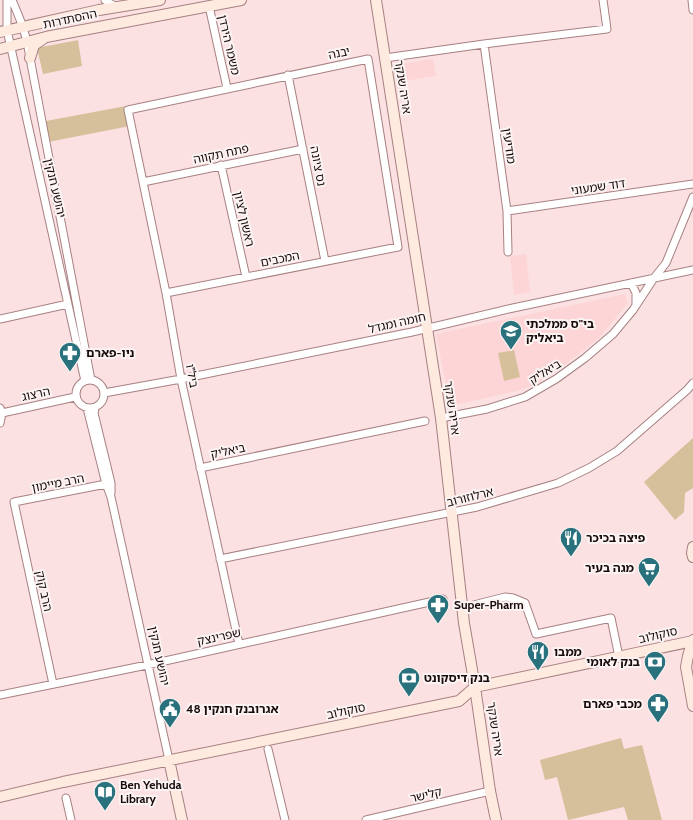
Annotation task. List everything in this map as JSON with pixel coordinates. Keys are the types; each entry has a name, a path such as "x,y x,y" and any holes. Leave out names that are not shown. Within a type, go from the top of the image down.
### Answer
{"street":[{"name":"יהושע חנקין","path":"7,0 3,31 10,46 68,304 88,380"},
{"name":"יהושע חנקין","path":"12,0 24,26 28,42 88,380"},
{"path":"99,10 101,0"},
{"path":"105,0 118,7"},
{"name":"ההסתדרות","path":"3,31 99,10 160,0"},
{"name":"ההסתדרות","path":"0,49 46,37 241,0"},
{"name":"אריה שנקר","path":"376,0 428,328 453,512 462,608 476,687 490,791 496,820"},
{"path":"385,58 607,29 602,0"},
{"path":"692,0 693,10"},
{"name":"משמר הירדן","path":"209,6 228,88"},
{"path":"30,58 34,45 46,37"},
{"name":"מודיעין","path":"484,44 507,211 508,252"},
{"name":"יבנה","path":"128,110 368,59 398,247"},
{"name":"נס ציונה","path":"288,75 325,261"},
{"name":"ביל\"ו","path":"128,110 166,293 181,379 239,644"},
{"name":"פתח תקווה","path":"143,182 303,148"},
{"name":"ראשון לציון","path":"221,165 246,277"},
{"name":"דוד שמעוני","path":"507,211 693,184"},
{"name":"ביאליק","path":"441,418 487,409 525,397 556,379 585,358 612,334 666,263 693,197"},
{"name":"המכבים","path":"166,293 398,247"},
{"path":"666,263 672,275"},
{"name":"חומה ומגדל","path":"104,393 181,379 428,328 693,270"},
{"path":"631,283 636,293 636,304"},
{"path":"0,319 68,304"},
{"path":"88,380 100,384 104,393 102,402 95,408 87,408 79,404 75,397 76,389 81,383 88,380"},
{"name":"ארלוזורוב","path":"220,559 453,512 496,502 558,483 589,468 617,451 646,428 693,383"},
{"name":"הרצוג","path":"0,423 1,410 75,397"},
{"name":"יהושע חנקין","path":"87,408 106,484 111,497 182,820"},
{"name":"יהושע חנקין","path":"95,408 94,414 111,483 111,497"},
{"name":"ביאליק","path":"200,468 425,421"},
{"name":"הרב מיימון","path":"14,502 106,484"},
{"name":"הרב קוק","path":"14,502 53,684"},
{"path":"693,547 693,557"},
{"path":"462,608 505,597 520,600 525,603 527,607 536,634 611,618 619,657"},
{"name":"שפרינצק","path":"0,695 147,665 443,599"},
{"path":"693,640 686,667 693,706"},
{"name":"סוקולוב","path":"0,797 169,760 459,701 476,687 693,640"},
{"path":"268,749 285,820"},
{"name":"קלישר","path":"366,820 376,819 490,791"},
{"path":"66,798 71,820"}],"shaded area":[{"path":"78,40 82,66 43,74 37,48"},
{"path":"433,59 436,76 397,82 395,65"},
{"path":"126,106 130,126 48,142 46,121"},
{"path":"526,254 530,292 514,295 510,256"},
{"name":"בי\"ס ממלכתי ביאליק","path":"625,294 628,303 600,337 566,364 537,383 521,390 450,406 436,334"},
{"path":"514,350 520,377 504,381 498,353"},
{"path":"693,438 693,488 685,493 684,512 675,520 644,482"},
{"path":"621,738 624,749 642,745 662,820 628,820 624,807 568,820 557,777 545,780 540,760"}],"place":[{"name":"בי\"ס ממלכתי ביאליק","path":"511,350"},
{"name":"ניו-פארם","path":"70,372"},
{"name":"פיצה בכיכר","path":"571,558"},
{"name":"מגה בעיר","path":"649,588"},
{"name":"Super-Pharm","path":"438,624"},
{"name":"ממבו","path":"538,672"},
{"name":"בנק לאומי","path":"655,682"},
{"name":"בנק דיסקונט","path":"409,698"},
{"name":"מכבי פארם","path":"658,724"},
{"name":"אגרובנק חנקין 48","path":"170,728"},
{"name":"Ben Yehuda Library","path":"105,812"}]}
